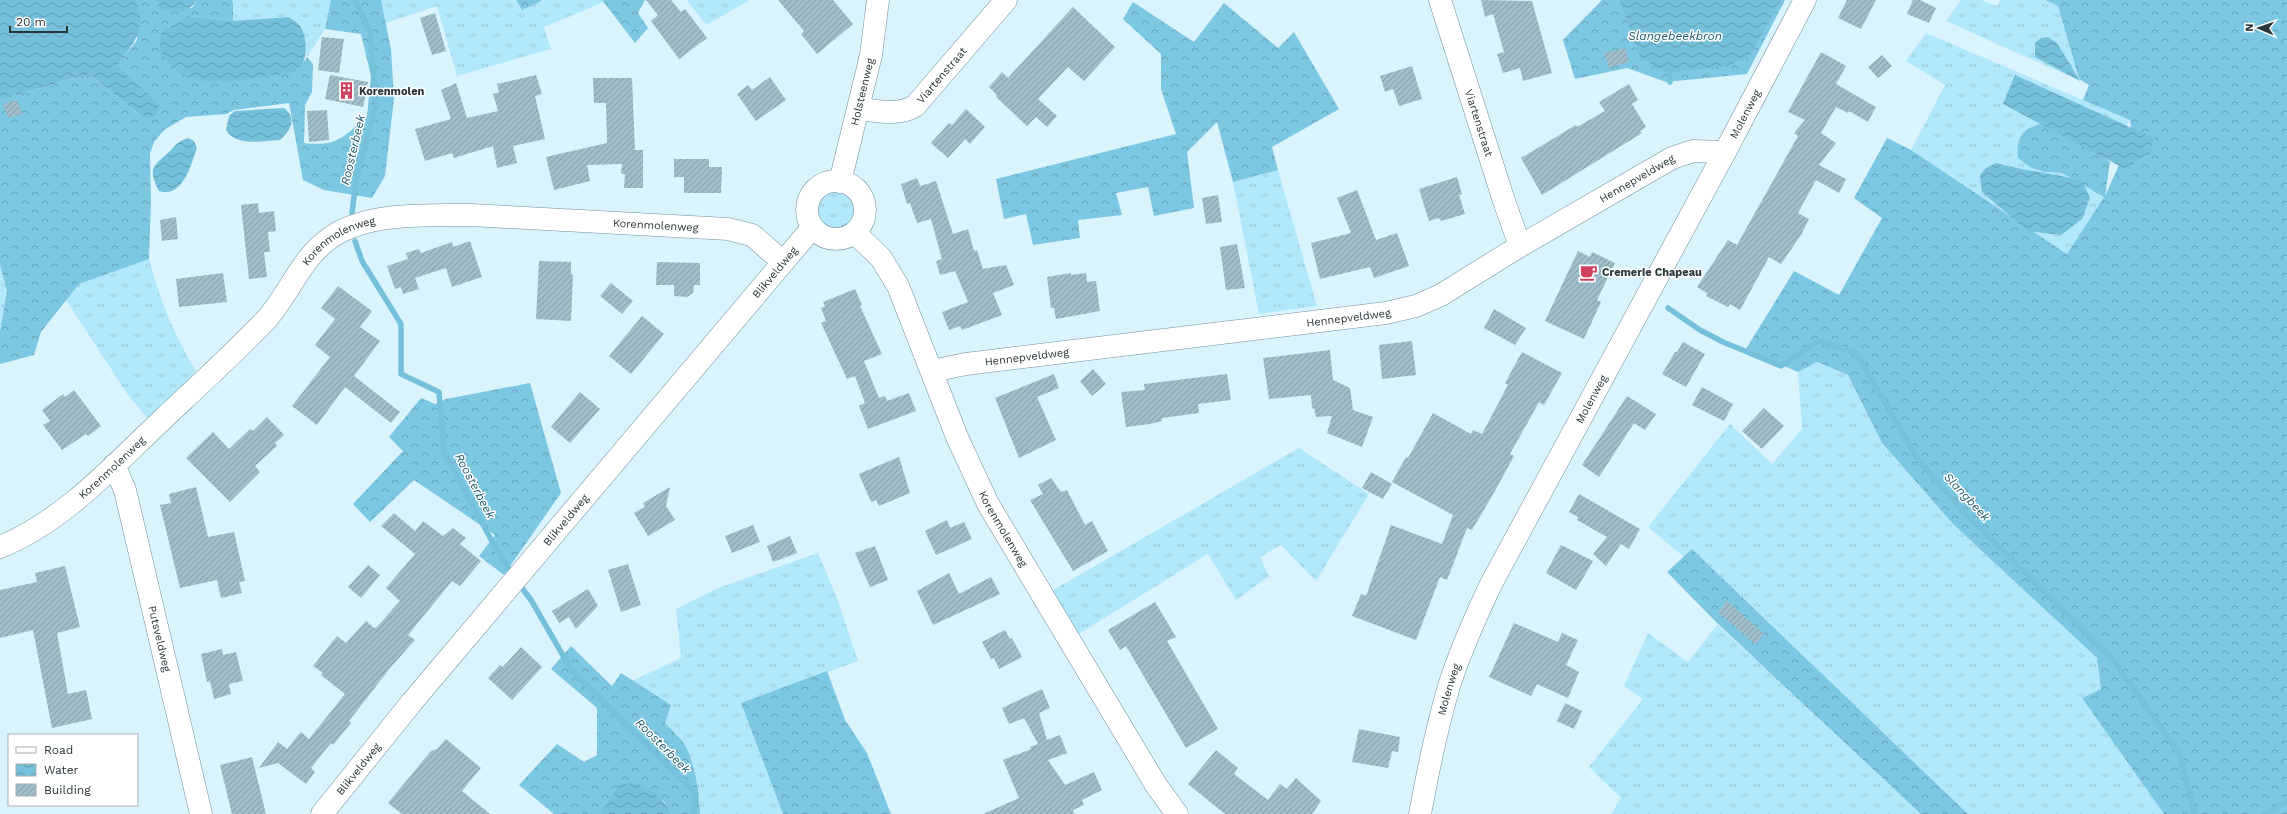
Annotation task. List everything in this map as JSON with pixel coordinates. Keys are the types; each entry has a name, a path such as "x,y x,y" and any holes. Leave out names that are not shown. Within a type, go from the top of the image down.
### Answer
{"street":[{"name":"Holsteenweg","path":"840,182 871,55 878,0"},
{"name":"Viartenstraat","path":"859,109 894,112 907,110 915,106 923,99 1006,0"},
{"name":"Viartenstraat","path":"1440,0 1520,246"},
{"name":"Molenweg","path":"1420,814 1428,771 1451,682 1490,584 1725,152 1805,0"},
{"name":"Hennepveldweg","path":"932,372 966,364 1386,313 1416,306 1441,295 1520,246 1672,158 1693,151 1725,152"},
{"path":"840,182 851,185 859,191 863,199 865,217 855,232 838,240 828,239 812,228 807,213 811,194 824,183 840,182"},
{"name":"Korenmolenweg","path":"0,547 20,539 48,522 76,501 266,319 312,256 330,238 360,223 435,215 471,215 728,229 752,235 782,262"},
{"name":"Blikveldweg","path":"322,814 412,702 812,228"},
{"name":"Korenmolenweg","path":"855,232 881,258 898,286 957,437 988,504 1156,785 1177,814"},
{"name":"Putsveldweg","path":"114,465 125,490 201,814"}],"green space":[{"path":"136,0 154,0 161,10 192,8 197,0 232,0 233,21 188,16 303,63 307,57 313,64 312,92 305,105 304,143 315,144 332,142 339,139 346,135 367,116 371,76 361,34 325,29 331,0 381,0 391,49 394,99 385,176 372,198 324,190 303,180 289,103 234,110 226,114 186,117 164,130 154,142 150,154 151,202 149,259 79,284 41,332 34,355 0,364 0,332 7,291 0,265 0,100 85,75 93,77 140,115 118,67 119,63 137,40"},
{"path":"232,0 331,0 325,29 307,57 302,28 289,17 233,21"},
{"path":"381,0 516,0 522,10 541,0 602,0 604,2 544,27 551,49 457,76 437,6 386,23"},
{"path":"516,0 541,0 541,1 522,10"},
{"path":"602,0 645,0 638,13 648,28 635,43"},
{"path":"687,0 750,0 706,25"},
{"path":"1602,0 1619,0 1640,56 1777,0 1785,0 1747,74 1666,82 1627,68 1575,79 1563,40"},
{"path":"1961,0 1981,0 1997,6 2001,0 2045,0 2058,6 2079,80 2089,85 1946,21"},
{"path":"2045,0 2287,0 2287,814 2164,814 2082,698 2101,689 2097,658 1954,525 1882,443 1848,375 1817,362 1798,372 1746,349 1794,271 1839,295 1882,218 1854,198 1887,138 1911,150 2067,254 2104,197 2062,173 2044,172 2030,167 2018,158 2019,141 2021,136 2025,131 2037,125 2053,120 2110,162 2105,196 2132,136 2130,120 2083,100 2089,85 2079,79 2058,6"},
{"path":"1133,2 1194,42 1224,3 1278,48 1294,32 1339,109 1272,147 1278,170 1233,182 1217,122 1187,152 1194,208 1154,216 1148,187 1116,193 1122,215 1078,220 1080,238 1033,245 1026,214 1004,219 996,179 1176,134 1161,89 1161,54 1123,19"},
{"path":"1926,33 2130,120 2126,127 2044,113 2044,172 2062,173 2104,197 2067,254 1911,150 1945,85 1906,61"},
{"path":"1278,170 1317,306 1259,314 1233,182"},
{"path":"836,192 846,195 851,200 854,210 851,220 846,225 836,228 826,225 821,220 818,210 821,200 826,195"},
{"path":"149,259 168,317 196,371 149,420 128,395 66,300 79,284"},
{"path":"0,265 7,291 0,332"},
{"path":"1816,362 1848,375 1882,443 1954,525 2097,658 2101,689 2082,698 2164,814 1968,814 1692,549 1684,557 1648,527 1730,424 1772,464 1802,429 1798,372"},
{"path":"530,383 561,493 504,575 479,556 495,535 414,480 370,522 353,504 403,451 389,437 421,398 435,404 446,399"},
{"path":"1299,448 1369,494 1316,581 1281,545 1260,557 1269,576 1236,600 1208,554 1077,635 1050,592"},
{"path":"1692,549 1968,814 1921,814 1717,623 1667,572"},
{"path":"818,553 837,598 858,661 741,703 783,814 700,814 700,798 678,735 665,723 671,705 632,681 681,658 676,609 716,589"},
{"path":"1717,625 1929,814 1611,814 1621,798 1589,767 1643,699 1624,686 1648,633 1688,662"},
{"path":"571,646 612,686 621,673 671,705 665,723 683,742 690,756 696,781 700,814 672,814 663,800 605,809 600,814 554,814 519,785 557,744 584,762 597,755 597,708 551,669"},
{"path":"827,671 845,720 867,753 891,814 783,814 741,703"}],"water":[{"path":"0,0 136,0 139,10 140,27 138,34 119,63 118,67 158,103 158,110 156,114 150,118 140,115 93,77 85,75 0,100"},
{"path":"154,0 197,0 190,8 177,11 161,10"},
{"name":"Slangebeekbron","path":"1619,0 1781,0 1749,56 1727,66 1666,73 1640,57"},
{"path":"188,16 233,21 289,17 300,25 304,34 306,46 305,58 300,68 289,73 242,80 215,82 190,77 178,71 168,62 160,48 162,32"},
{"path":"2048,37 2057,43 2080,81 2035,57 2035,43 2041,38"},
{"path":"2015,75 2154,138 2150,154 2137,160 2127,170 2003,104"},
{"path":"284,108 291,116 292,121 287,133 280,140 258,142 243,141 236,139 226,130 229,116 235,111"},
{"path":"188,138 194,141 197,148 189,171 180,185 174,190 167,192 159,191 153,173 155,165 179,142"},
{"path":"1996,163 2082,181 2090,198 2082,219 2061,235 2028,231 1982,192 1980,175 1986,168"},
{"path":"634,783 656,794 672,814 600,814 619,785"}],"building":[{"path":"646,0 671,0 681,12 685,9 707,38 679,59 651,21 658,15"},
{"path":"778,0 833,0 853,24 817,54 801,34 804,31"},
{"path":"1481,0 1532,1 1552,73 1523,81 1520,68 1503,73 1497,54 1504,52 1493,14 1485,17"},
{"path":"1847,0 1876,0 1861,29 1838,18"},
{"path":"1913,0 1920,0 1936,8 1929,23 1907,14"},
{"path":"1073,7 1115,47 1084,81 1068,67 1038,99 1057,116 1047,127 1036,117 1027,126 996,97 997,95 989,87 1002,72 1008,78"},
{"path":"435,13 446,51 432,55 420,18"},
{"path":"322,37 344,39 339,73 318,70"},
{"path":"1625,48 1629,62 1609,68 1604,53"},
{"path":"1821,52 1846,66 1836,84 1876,107 1868,122 1849,111 1848,113 1836,107 1821,133 1836,143 1819,165 1846,179 1839,193 1816,180 1798,213 1809,219 1801,235 1781,264 1769,257 1740,310 1730,304 1728,307 1706,296 1707,293 1697,287 1728,240 1737,245 1798,136 1794,133 1805,120 1788,112"},
{"path":"1882,55 1892,66 1878,78 1868,67"},
{"path":"1412,66 1422,99 1399,106 1393,89 1385,92 1380,76"},
{"name":"Korenmolen","path":"330,75 368,82 363,107 325,99"},
{"path":"536,75 542,94 535,96 545,139 513,146 517,163 497,168 493,146 454,158 452,153 425,161 415,129 451,119 441,90 456,83 467,118 498,111 493,94 499,92 497,84"},
{"path":"770,77 786,100 756,121 737,94 748,85 752,90"},
{"path":"593,78 632,78 635,150 643,150 643,188 624,188 625,174 621,174 622,164 587,165 590,181 554,190 546,157 607,143 606,103 594,103"},
{"path":"1629,84 1638,100 1632,104 1646,127 1640,131 1642,133 1542,195 1521,158 1576,125 1577,127 1605,111 1599,102"},
{"path":"17,100 22,114 8,118 3,104"},
{"path":"966,109 985,127 970,144 965,139 948,158 931,143 949,123 952,125"},
{"path":"327,110 329,140 309,142 307,111"},
{"path":"674,159 709,159 709,167 722,167 721,193 684,193 684,177 674,177"},
{"path":"1457,177 1462,194 1459,195 1465,214 1441,221 1439,218 1429,221 1419,189"},
{"path":"917,178 920,186 936,181 953,234 968,229 974,251 977,250 983,269 1006,265 1014,285 993,293 1002,315 962,330 960,326 949,330 942,312 968,302 955,271 940,275 936,261 942,259 931,219 917,223 910,203 907,204 901,184"},
{"path":"1357,190 1376,240 1397,233 1409,266 1374,278 1370,267 1320,279 1311,243 1351,233 1337,198"},
{"path":"1218,195 1222,222 1206,224 1202,198"},
{"path":"258,203 259,213 274,211 276,231 268,232 270,252 264,252 267,277 249,279 241,205"},
{"path":"176,217 178,239 162,241 160,220"},
{"path":"470,241 482,277 452,287 446,268 415,278 419,289 403,294 401,287 395,289 387,266 408,259 406,253 419,249 421,253 452,242 453,247"},
{"path":"1237,244 1245,288 1226,290 1220,247"},
{"path":"1578,251 1590,257 1592,252 1615,263 1597,300 1601,302 1584,339 1545,321"},
{"path":"539,261 571,262 571,274 573,275 571,321 536,319"},
{"path":"657,262 700,263 700,285 694,285 693,293 687,297 674,296 674,285 656,285"},
{"path":"223,273 227,302 179,307 176,279"},
{"path":"1071,273 1071,275 1086,273 1087,282 1096,281 1100,311 1056,319 1054,308 1051,308 1047,277"},
{"path":"611,283 633,301 622,314 600,296"},
{"path":"338,286 372,311 360,327 380,341 354,376 400,412 391,423 345,387 317,425 292,406 330,357 315,345 335,319 321,308"},
{"path":"855,289 862,305 860,306 882,354 864,361 879,398 885,396 887,401 909,393 916,411 868,429 859,406 865,403 855,376 847,379 821,323 826,321 821,308 825,306 823,302"},
{"path":"1494,309 1526,328 1515,345 1484,328"},
{"path":"642,316 664,334 631,374 609,356"},
{"path":"1412,341 1416,375 1382,379 1379,345"},
{"path":"1683,342 1705,354 1686,387 1662,374 1675,352 1677,352"},
{"path":"1330,350 1333,380 1350,388 1353,410 1373,417 1362,447 1327,433 1332,416 1316,417 1314,408 1312,409 1311,395 1269,399 1263,358"},
{"path":"1522,352 1562,373 1544,405 1539,402 1510,454 1514,456 1472,530 1467,528 1447,580 1440,577 1416,640 1352,616 1361,594 1366,596 1391,525 1442,544 1453,515 1392,482 1406,457 1408,458 1433,413 1471,434 1473,430 1482,434 1508,385 1505,383"},
{"path":"1093,369 1106,384 1092,396 1080,381"},
{"path":"1054,374 1059,388 1037,397 1056,440 1019,458 995,398"},
{"path":"1227,374 1231,400 1198,404 1199,413 1162,418 1162,421 1150,424 1126,427 1121,392 1145,390 1144,384"},
{"path":"1702,387 1733,404 1724,421 1692,405"},
{"path":"74,390 101,426 88,436 86,434 62,450 43,425 50,421 42,410 63,394 65,397"},
{"path":"580,392 600,409 570,443 551,427"},
{"path":"1627,396 1656,414 1645,430 1634,423 1599,477 1582,465"},
{"path":"1764,408 1784,426 1762,449 1742,431"},
{"path":"267,417 284,435 275,443 277,446 255,466 260,472 230,502 186,458 213,432 229,449 250,429 253,431"},
{"path":"899,457 910,493 879,506 876,500 871,502 859,474"},
{"path":"1371,472 1392,484 1383,499 1362,488"},
{"path":"1051,478 1061,492 1067,490 1085,525 1092,521 1108,551 1073,571 1030,500 1043,494 1038,485"},
{"path":"196,487 208,537 234,532 245,581 239,582 242,593 221,598 217,580 180,588 160,505 171,503 169,494"},
{"path":"670,487 666,506 675,520 648,536 634,513 645,507 643,503"},
{"path":"1579,494 1640,529 1629,549 1621,544 1606,566 1593,554 1607,537 1577,520 1578,517 1569,512"},
{"path":"394,513 415,531 423,521 443,536 453,528 466,538 460,544 481,561 460,586 452,581 408,635 415,640 390,668 349,721 351,723 333,745 331,743 311,768 315,772 306,784 278,763 259,768 278,742 287,749 301,732 309,739 345,694 321,675 323,673 313,666 337,636 346,643 366,621 374,628 377,627 400,601 386,588 415,554 381,526"},
{"path":"947,520 950,528 964,522 972,539 936,555 925,531"},
{"path":"753,525 760,542 732,553 725,536"},
{"path":"790,536 797,553 773,562 767,546"},
{"path":"1561,545 1593,561 1576,590 1546,573"},
{"path":"875,546 888,580 870,587 855,553"},
{"path":"628,564 641,605 621,612 608,570"},
{"path":"368,565 380,575 361,598 348,587"},
{"path":"65,566 80,627 57,633 68,694 86,690 92,719 52,728 33,630 0,638 0,590 37,582 35,573"},
{"path":"949,573 959,594 991,577 1000,594 933,625 917,591"},
{"path":"588,589 598,606 576,629 569,617 559,623 552,611"},
{"path":"1727,601 1764,634 1755,644 1718,612"},
{"path":"1155,602 1176,637 1167,641 1218,729 1186,748 1126,646 1120,650 1108,630"},
{"path":"1514,623 1558,642 1562,633 1578,640 1566,665 1579,672 1568,698 1537,684 1531,696 1489,677"},
{"path":"1005,630 1010,639 1012,638 1022,657 999,669 994,658 991,659 982,642"},
{"path":"521,647 542,667 512,700 488,678 500,665 503,667"},
{"path":"222,649 223,655 236,652 243,681 229,684 231,694 214,699 210,681 207,682 201,654"},
{"path":"1042,689 1050,708 1039,713 1047,740 1060,735 1067,753 1048,760 1065,785 1094,772 1102,790 1082,800 1084,805 1073,810 1074,814 983,814 1019,798 1003,760 1031,749 1030,747 1038,744 1024,718 1009,724 1002,708"},
{"path":"1565,703 1582,711 1574,729 1557,721"},
{"path":"1359,729 1400,737 1398,752 1392,751 1388,768 1352,762"},
{"path":"446,739 481,768 462,791 490,814 402,814 388,803 431,751 437,749"},
{"path":"1216,750 1238,768 1234,774 1268,800 1280,784 1287,789 1296,778 1321,801 1312,814 1225,814 1188,784"},
{"path":"252,757 266,814 232,814 220,765"}],"waterway":[{"name":"Roosterbeek","path":"352,213 356,180 376,105 370,32 355,0"},
{"path":"1669,66 1670,82"},
{"name":"Roosterbeek","path":"355,241 362,261 401,324 401,374 439,392 444,452 494,545 513,576"},
{"name":"Slangbeek","path":"1668,308 1700,330 1723,342 1781,366 1819,341 1856,353 1917,458 1958,506 2114,661 2179,753 2195,814"},
{"name":"Roosterbeek","path":"519,584 531,600 572,671 696,794 693,814"},
{"path":"2265,814 2287,801"}],"place":[{"name":"Korenmolen","path":"346,91"},
{"name":"Cremerie Chapeau","path":"1589,272"}]}
